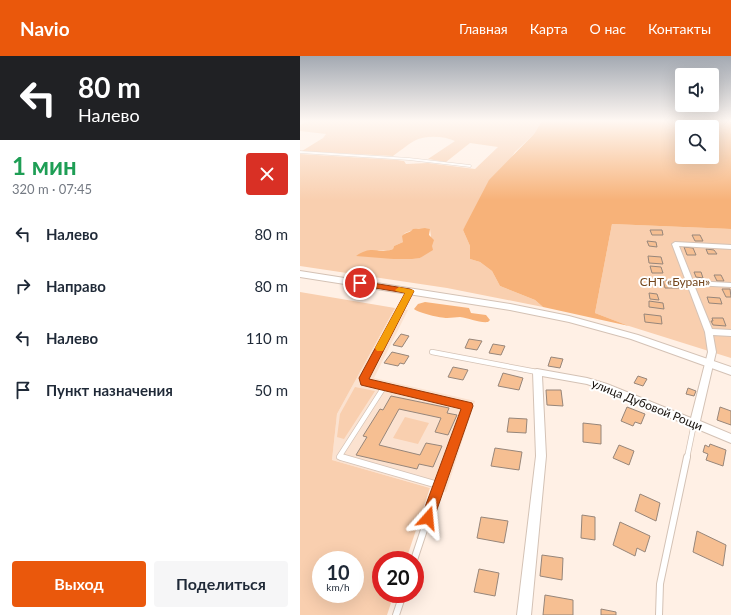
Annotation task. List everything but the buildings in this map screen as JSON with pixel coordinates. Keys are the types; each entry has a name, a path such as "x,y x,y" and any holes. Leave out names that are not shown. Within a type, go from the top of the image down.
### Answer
{"street":[{"path":"694,424 708,363 712,352 710,332 675,244 731,247"},
{"path":"300,274 569,318 628,335 731,371"},
{"path":"690,283 731,285"},
{"path":"710,332 731,333"},
{"path":"524,615 541,456 537,372"},
{"name":"улица Дубовой Рощи","path":"537,372 587,381 607,387 731,439"}],"lane":[{"path":"300,152 409,159 470,166"},
{"path":"410,291 364,381 468,406 438,484 417,551"},
{"path":"432,352 537,372"},
{"path":"384,387 339,457 438,484"},
{"path":"659,615 660,584 694,424"},
{"path":"396,615 400,603"}],"shaded area":[{"path":"521,147 675,147 675,164 719,164 719,147 731,147 731,229 612,224 595,313 629,326 543,307 535,300 500,286 492,271 480,262 470,259 470,246 463,230 489,180"},
{"path":"413,229 430,229 429,235 434,240 432,246 433,250 420,258 393,259 356,256 362,252 371,250 388,251 393,249 394,246 403,242 403,235"},
{"path":"425,302 469,308 471,313 486,315 490,320 485,322 460,317 444,318 425,314 414,309 418,304"},
{"path":"395,308 408,310 374,378 475,401 446,492 332,460 337,414"}],"green space":[{"path":"308,147 405,147 393,156 302,151"},
{"path":"446,147 465,147 446,162 428,159"},
{"path":"498,147 520,147 515,152 463,230 470,246 470,259 480,262 492,271 500,286 535,300 543,307 447,288 300,266 300,154 397,160 404,161 406,164 428,163 475,169","holes":["419,228 430,229 432,246 420,258 393,259 377,250 388,251 393,249 394,246 403,242 403,236 405,233"]},
{"name":"СНТ «Буран»","path":"612,224 731,229 731,358 629,326 595,313"},
{"path":"300,292 395,308 337,414 332,460 430,488 409,551 372,551 372,603 391,603 387,615 300,615"},
{"path":"355,387 375,391 344,439 337,437 340,414"},
{"path":"405,417 429,423 418,444 393,438"}],"slow traffic":[{"path":"380,348 410,291 399,290"}],"route":[{"path":"360,283 410,291 364,378 364,381 468,406 438,484 428,518"}]}
